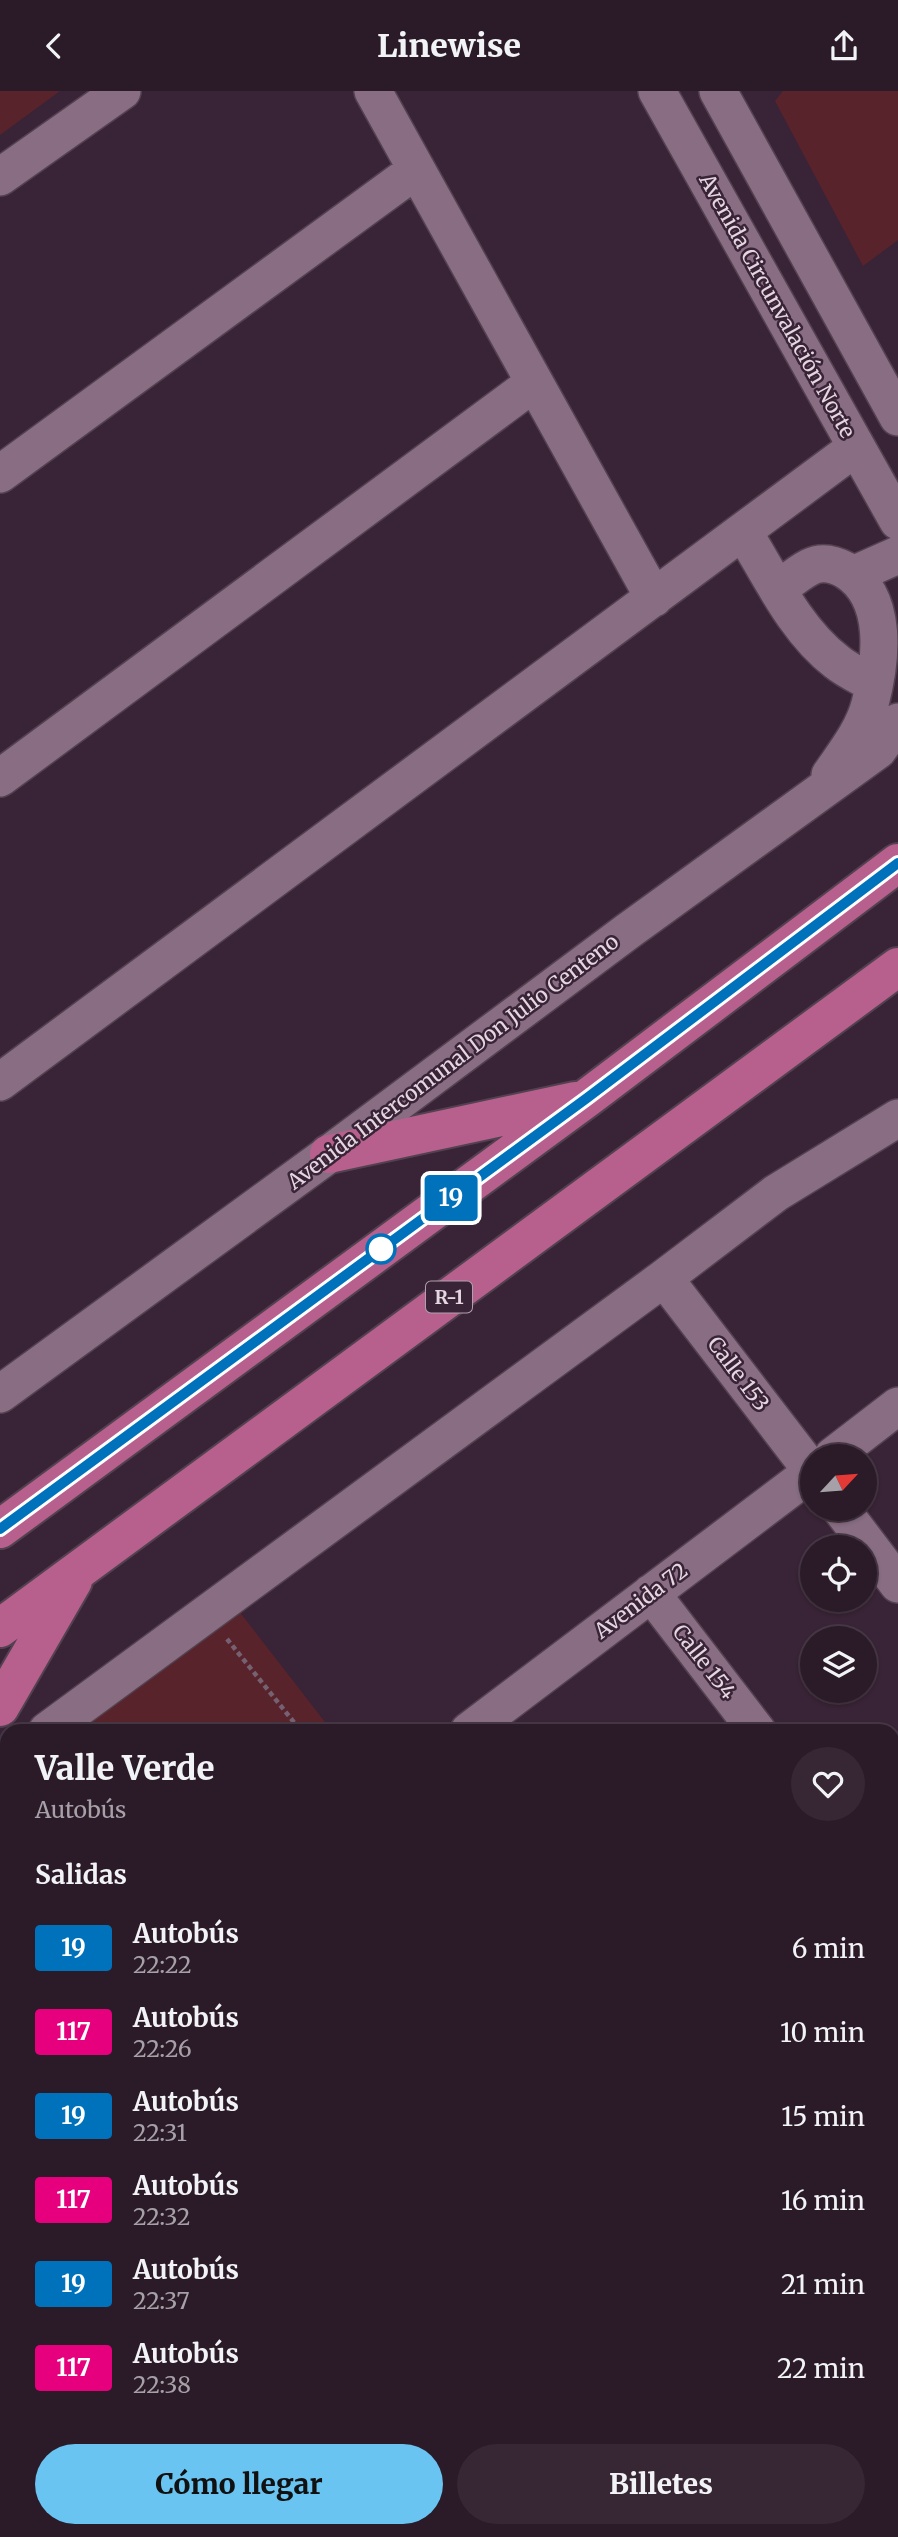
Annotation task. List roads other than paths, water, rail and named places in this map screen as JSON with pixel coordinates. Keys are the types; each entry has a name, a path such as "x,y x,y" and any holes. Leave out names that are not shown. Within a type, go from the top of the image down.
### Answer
{"main road":[{"path":"0,1529 587,1098 898,863"},
{"name":"R-1","path":"0,1628 898,967"},
{"path":"328,1154 587,1098"},
{"path":"0,1707 82,1566"}],"street":[{"path":"0,177 122,91"},
{"path":"373,91 654,598"},
{"name":"Avenida Circunvalación Norte","path":"657,91 898,521"},
{"path":"718,91 898,417"},
{"path":"0,474 416,170"},
{"path":"0,778 534,383"},
{"path":"0,1082 855,448"},
{"path":"743,531 798,620 816,642 837,663 874,684"},
{"path":"853,575 898,555"},
{"path":"779,589 812,566 827,563 839,567 853,575 866,590 875,609 879,632 869,708 857,735 814,797"},
{"name":"Avenida Intercomunal Don Julio Centeno","path":"0,1394 878,750 898,722"},
{"path":"56,1724 776,1193 898,1118"},
{"name":"Calle 153","path":"664,1278 800,1455"},
{"path":"849,1444 898,1406"},
{"name":"Avenida 72","path":"493,1724 651,1594 800,1480"},
{"path":"850,1521 898,1584"},
{"name":"Calle 154","path":"651,1594 752,1724"}]}
